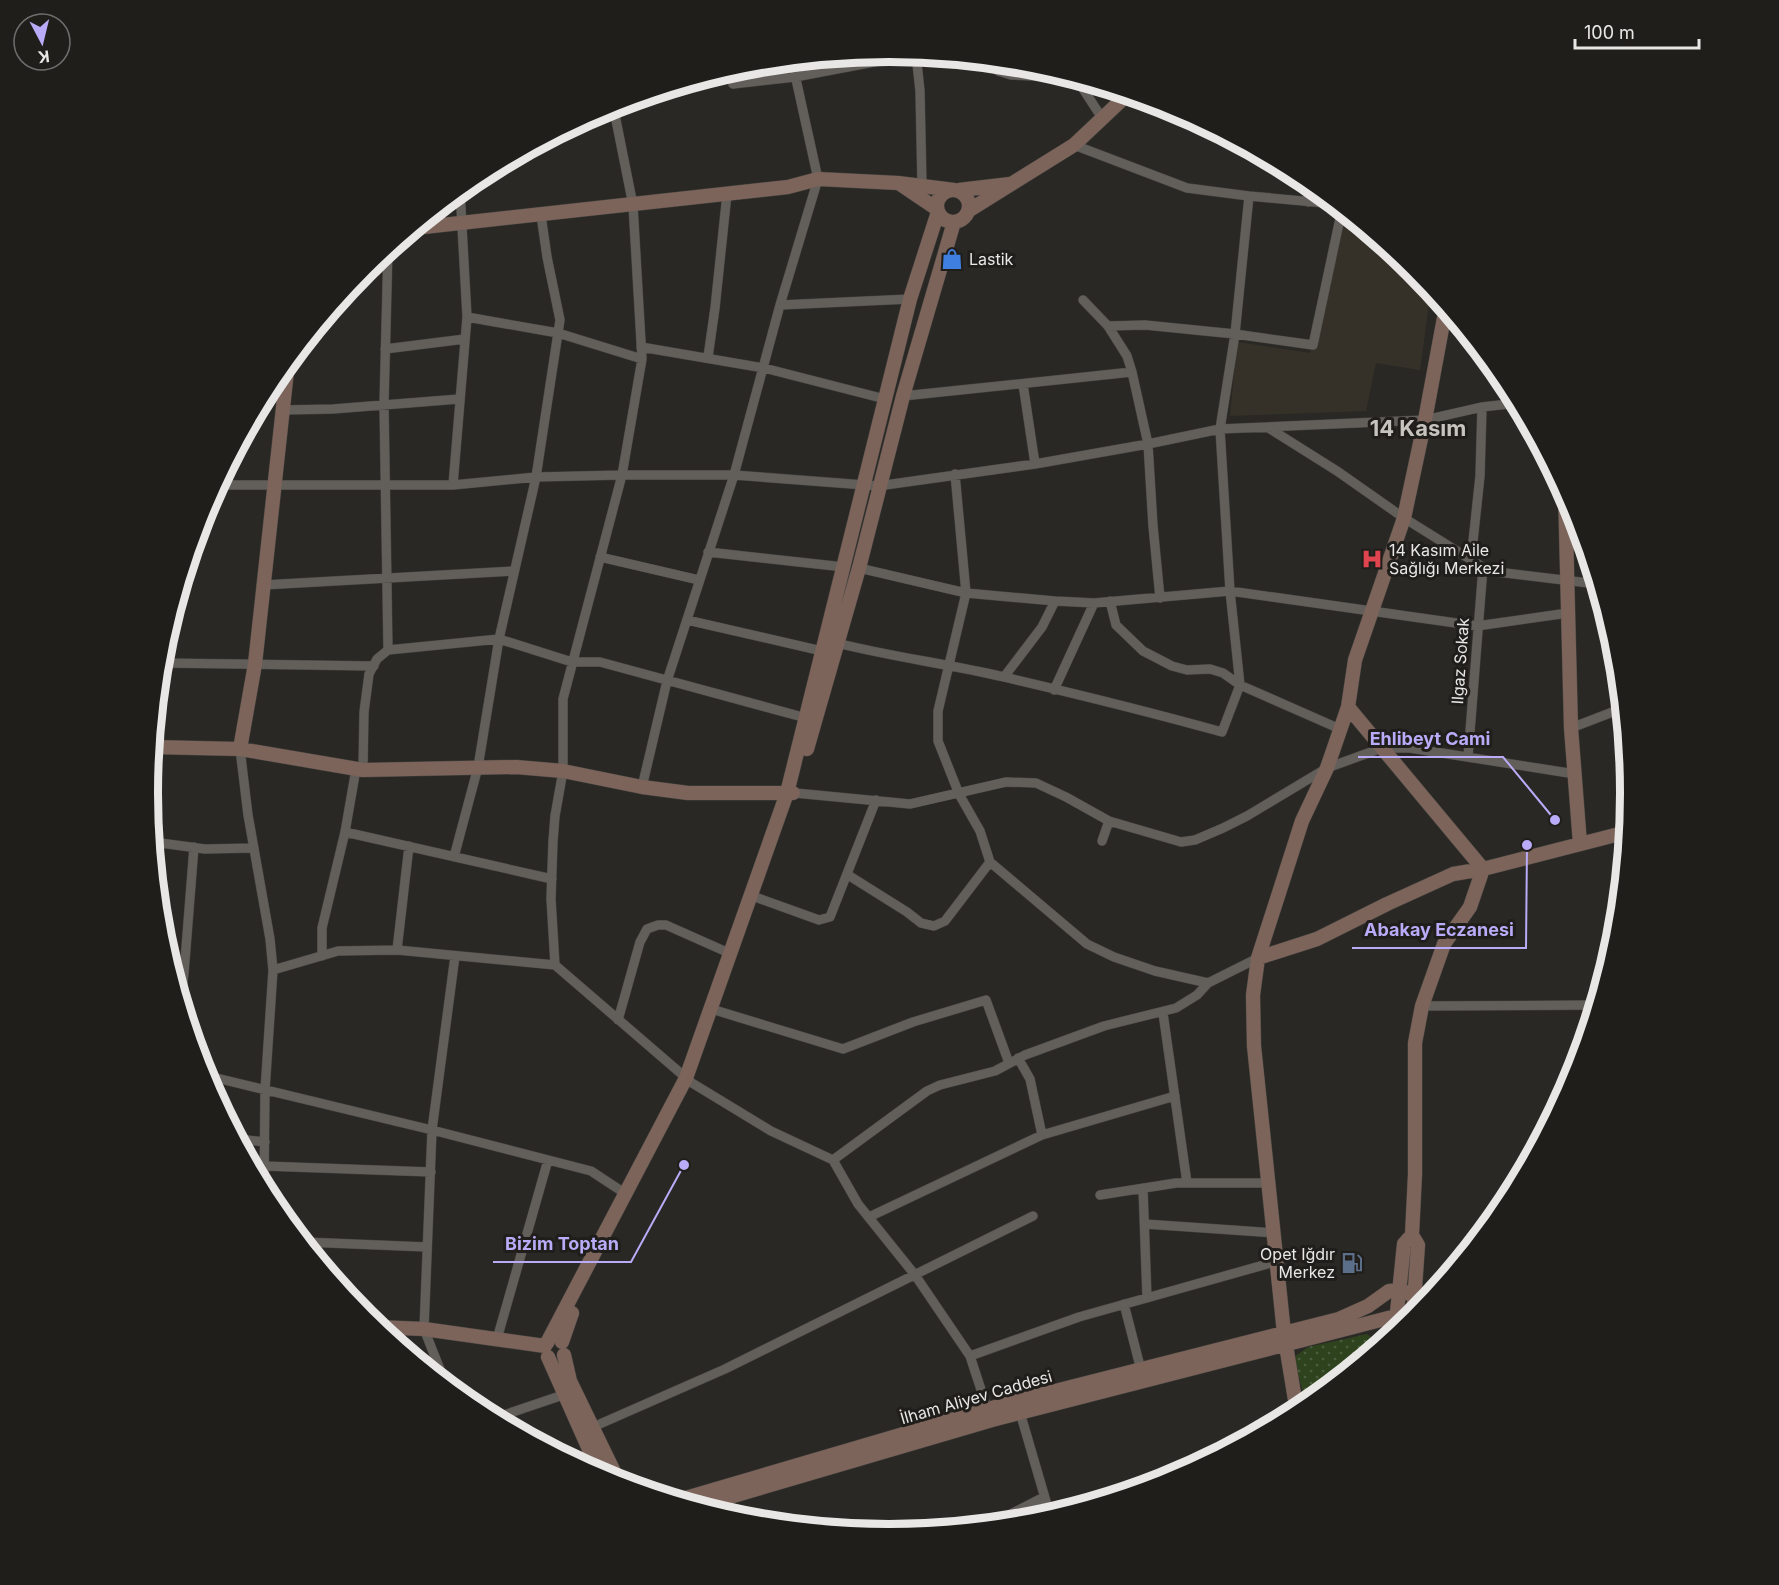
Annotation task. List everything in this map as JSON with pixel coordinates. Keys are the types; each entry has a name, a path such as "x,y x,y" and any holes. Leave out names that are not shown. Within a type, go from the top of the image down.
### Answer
{"street":[{"path":"732,79 733,84 795,77 872,62"},
{"path":"917,63 920,91 922,186"},
{"path":"642,787 667,681 734,475 765,368 780,305 818,179 793,68"},
{"path":"998,70 1004,74 1028,75"},
{"path":"1082,87 1102,118"},
{"path":"898,183 937,211 944,220 954,222 963,219 968,211 1074,145 1122,99"},
{"path":"555,965 552,879 555,816 563,771 563,699 622,475 642,359 633,204 615,115"},
{"path":"1074,145 1187,188 1321,203"},
{"path":"427,227 788,187 818,179 898,183 956,190 968,201 968,211"},
{"path":"614,1469 570,1381 563,1348 568,1321 689,1081 718,1011 758,898 859,568 885,399 910,299 940,196 949,190 1015,183"},
{"path":"708,357 717,296 727,194"},
{"path":"1308,194 1308,202"},
{"path":"837,643 1005,677 1116,703 1222,732 1240,686 1230,591 1220,429 1235,334 1249,196"},
{"path":"453,485 467,317 461,201"},
{"path":"454,857 478,767 499,639 536,477 560,320 541,215"},
{"path":"1108,326 1145,325 1313,345 1340,217"},
{"path":"811,719 822,651 844,567 903,396 954,222"},
{"path":"388,262 384,484 388,650"},
{"path":"780,305 910,299"},
{"path":"1083,300 1108,326 1127,356 1132,372 1149,444 1152,526 1160,598"},
{"path":"467,317 558,333 642,359"},
{"path":"1295,1401 1285,1338 1254,1046 1253,995 1258,958 1302,821 1327,768 1348,707 1355,660 1404,518 1444,317"},
{"path":"385,349 465,339"},
{"path":"641,346 765,368 885,399"},
{"path":"903,396 1132,372"},
{"path":"264,1171 273,970 240,749 255,663 283,410 284,384"},
{"path":"1023,384 1035,464"},
{"path":"283,410 333,409 459,399"},
{"path":"227,485 453,485 536,477 734,475 872,485 1035,464 1220,429 1425,420 1482,407 1508,404"},
{"path":"1471,560 1480,476 1482,407"},
{"path":"1267,427 1489,571 1590,583"},
{"path":"955,474 966,593 938,711 937,734 959,794 980,831 990,862 1087,944 1114,957 1155,971 1208,983"},
{"path":"1566,515 1571,728 1580,844"},
{"path":"708,552 844,567"},
{"path":"600,557 699,580"},
{"name":"Ilgaz Sokak","path":"1468,757 1483,567"},
{"path":"859,568 966,593 1094,603 1230,591 1478,626 1568,613"},
{"path":"263,585 514,571"},
{"path":"1005,677 1042,627 1055,600"},
{"path":"1110,601 1116,625 1143,651 1172,666 1187,670 1210,669 1223,673 1240,686 1340,729"},
{"path":"1054,690 1094,603"},
{"path":"687,620 822,651"},
{"path":"322,956 322,928 359,770 369,674 378,658 388,650 499,639 572,662 600,662 811,719"},
{"path":"171,663 374,666"},
{"path":"1348,707 1483,869"},
{"path":"1571,728 1615,711"},
{"path":"160,747 240,749 359,770 516,767 563,771 688,794 791,793 910,804 1006,782 1036,783 1109,821 1181,842 1194,840 1247,816 1327,768 1382,748 1410,748 1575,774"},
{"path":"594,1461 563,1395 547,1349 627,1194 689,1081 729,953 791,793"},
{"path":"758,898 816,919 825,920 830,917 876,800"},
{"path":"1102,841 1109,821"},
{"path":"345,832 552,879"},
{"path":"833,1160 927,1090 995,1071 1013,1061 1104,1026 1176,1008 1197,994 1208,983 1258,958 1317,939 1453,874 1483,869 1619,834"},
{"path":"160,843 194,847 254,848"},
{"path":"397,950 409,846"},
{"path":"183,982 194,847"},
{"path":"848,875 921,923 934,926 945,921 990,862"},
{"path":"1421,1293 1418,1245 1412,1235 1415,1174 1415,1043 1422,1006 1444,944 1470,907 1483,869"},
{"path":"618,1020 640,942 647,929 658,925 666,926 729,953"},
{"path":"273,970 338,951 397,950 555,965 689,1081 771,1131 833,1160 858,1204 915,1275 970,1356 989,1415"},
{"path":"440,1368 424,1329 432,1130 454,956"},
{"path":"718,1011 843,1049 913,1022 986,1000 1013,1061 1029,1079 1042,1135"},
{"path":"1422,1006 1589,1005"},
{"path":"1163,1013 1187,1183"},
{"path":"217,1078 591,1171 627,1194"},
{"path":"869,1217 1042,1135 1175,1096"},
{"path":"247,1140 265,1142"},
{"path":"497,1339 548,1160"},
{"path":"264,1166 431,1172"},
{"path":"1100,1195 1187,1183 1269,1183"},
{"path":"1143,1188 1147,1298"},
{"path":"593,1427 725,1369 1033,1216"},
{"path":"1145,1224 1275,1233"},
{"path":"1285,1338 1396,1316 1404,1244 1412,1235"},
{"path":"314,1242 428,1247"},
{"path":"970,1356 1079,1317 1278,1261"},
{"path":"1285,1338 1368,1306 1389,1292 1398,1289 1417,1297"},
{"path":"1124,1304 1142,1370"},
{"path":"393,1328 424,1329 497,1339 547,1349"},
{"name":"İlham Aliyev Caddesi","path":"1018,1407 1142,1370 1285,1338"},
{"name":"İlham Aliyev Caddesi","path":"692,1496 1018,1407 1285,1338"},
{"path":"547,1349 553,1339 563,1348"},
{"path":"506,1414 563,1395"},
{"path":"1018,1407 1047,1506"},
{"name":"İlham Aliyev Caddesi","path":"713,1502 989,1415"},
{"path":"1015,1512 1044,1497"}],"shaded area":[{"path":"1343,220 1371,243 1429,301 1420,370 1376,363 1366,411 1230,416 1237,342 1310,353"}],"green space":[{"path":"1367,1334 1374,1340 1303,1395 1294,1357 1308,1347"}],"place":[{"name":"Lastik","path":"952,259"},
{"name":"14 Kasım Aile Sağlığı Merkezi","path":"1372,559"},
{"name":"Ehlibeyt Cami","path":"1555,820"},
{"name":"Abakay Eczanesi","path":"1527,845"},
{"name":"Bizim Toptan","path":"684,1165"},
{"name":"Opet Iğdır Merkez","path":"1352,1263"}],"district":[{"name":"14 Kasım","path":"1418,428"}]}
